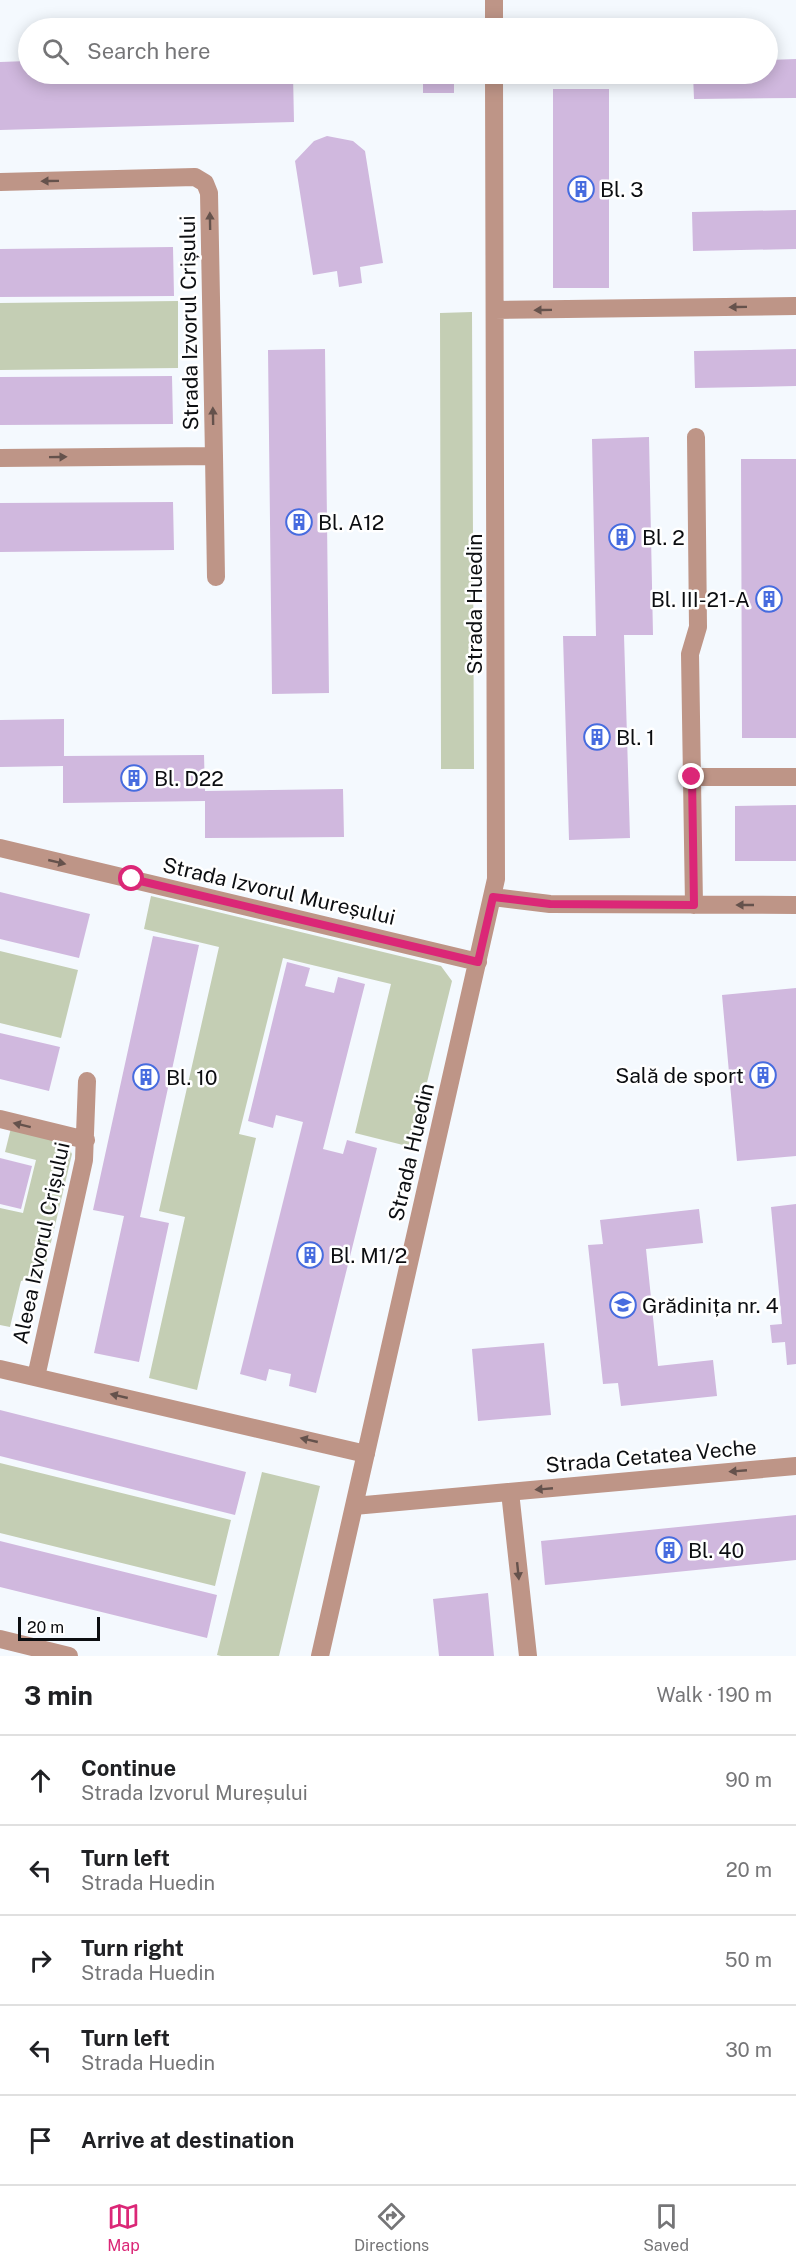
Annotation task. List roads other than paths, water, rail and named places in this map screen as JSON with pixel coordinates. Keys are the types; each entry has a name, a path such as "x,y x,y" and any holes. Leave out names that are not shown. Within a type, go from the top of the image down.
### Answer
{"street":[{"path":"494,0 494,18"},
{"name":"Strada Huedin","path":"320,1656 493,897 498,856 494,84"},
{"name":"Strada Izvorul Crișului","path":"0,182 195,177 205,183 209,193 214,456 0,458"},
{"path":"495,310 796,306"},
{"path":"694,905 690,654 698,627 696,437"},
{"path":"214,456 216,577"},
{"path":"692,777 796,777"},
{"name":"Strada Izvorul Mureșului","path":"0,848 478,962"},
{"path":"493,897 550,904 796,906"},
{"name":"Aleea Izvorul Crișului","path":"36,1377 84,1160 87,1081"},
{"path":"0,1119 86,1140"},
{"path":"0,1369 366,1454"},
{"name":"Strada Cetatea Veche","path":"354,1506 796,1466"},
{"path":"510,1492 528,1656"},
{"path":"0,1639 69,1656"}],"place":[{"name":"Bl. 3","path":"581,189"},
{"name":"Bl. A12","path":"299,522"},
{"name":"Bl. 2","path":"622,537"},
{"name":"Bl. III-21-A","path":"769,599"},
{"name":"Bl. 1","path":"597,737"},
{"name":"Bl. D22","path":"134,778"},
{"name":"Sală de sport","path":"763,1075"},
{"name":"Bl. 10","path":"146,1077"},
{"name":"Bl. M1/2","path":"310,1255"},
{"name":"Grădinița nr. 4","path":"623,1305"},
{"name":"Bl. 40","path":"669,1550"}]}
